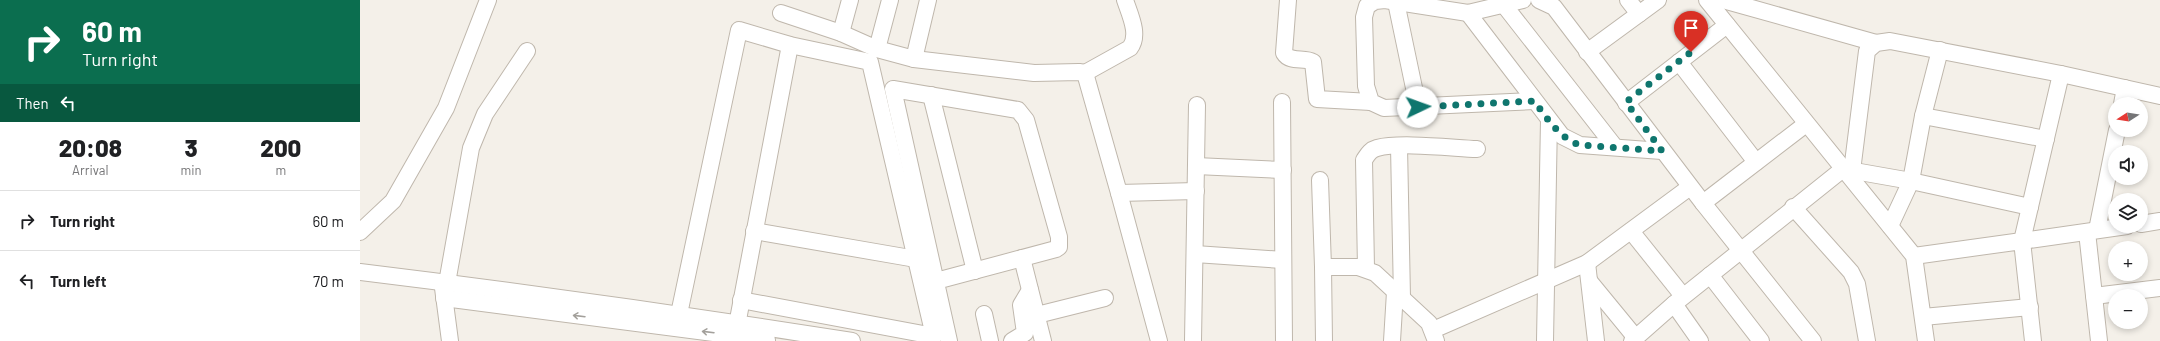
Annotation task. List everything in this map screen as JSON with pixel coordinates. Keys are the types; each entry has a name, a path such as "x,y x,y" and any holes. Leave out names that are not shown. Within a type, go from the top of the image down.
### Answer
{"street":[{"path":"360,232 393,201 446,108 488,0"},
{"path":"841,33 850,0"},
{"path":"877,49 890,0"},
{"path":"914,59 928,0"},
{"path":"781,13 841,33 877,49 914,59 1034,73 1084,73 1130,48 1134,42 1134,32 1125,0"},
{"path":"1288,0 1284,53 1286,57 1291,59 1309,60 1313,62 1316,99 1371,102 1384,108 1534,101"},
{"path":"1371,102 1366,86 1364,16 1367,6 1375,1 1396,2 1468,13 1523,0"},
{"path":"1539,0 1554,7 1662,151 1813,341"},
{"path":"1628,0 1639,14"},
{"path":"1587,52 1658,0"},
{"path":"1707,0 1806,124 1847,170 1914,256 1926,341"},
{"path":"1723,0 1876,44"},
{"path":"1396,2 1418,107"},
{"path":"1504,5 1615,147"},
{"path":"1468,13 1562,136 1580,145 1662,151"},
{"path":"1626,102 1727,25"},
{"path":"679,314 739,30 790,45 870,62 934,336 741,300"},
{"path":"1847,170 1867,51 1876,44 1890,41 1940,50 2061,74 2160,96"},
{"path":"737,325 790,45"},
{"path":"1890,226 1910,181 1923,116 1940,50"},
{"path":"450,341 445,288 471,148 485,114 526,51"},
{"path":"1679,62 1756,162"},
{"path":"1084,73 1119,193 1159,341"},
{"path":"2033,341 2022,241 2061,74"},
{"path":"2124,97 2126,88"},
{"path":"936,282 1056,249 1060,242 1026,120 1018,110 893,89 949,341"},
{"path":"931,95 975,271"},
{"path":"1282,102 1284,341"},
{"path":"1193,341 1197,105"},
{"path":"1923,116 2046,139"},
{"path":"1545,341 1549,120"},
{"path":"1703,203 1806,124"},
{"path":"2099,341 2094,296 2092,231 2115,137"},
{"path":"1366,268 1364,160 1369,152 1378,148 1399,146 1477,149"},
{"path":"1392,341 1398,295 1399,146"},
{"path":"1196,166 1283,170"},
{"path":"1590,282 1634,339 1678,300 1793,207 1847,170 1910,181 2030,207"},
{"path":"1320,180 1324,341"},
{"path":"1323,267 1366,268 1375,273 1429,323 1435,336 1547,280 1588,263 1690,187"},
{"path":"1119,193 1196,191"},
{"path":"1793,207 1852,272 1857,284 1867,341"},
{"path":"2148,223 2160,221"},
{"path":"1914,256 2108,229"},
{"path":"754,231 916,259"},
{"path":"1631,231 1678,300 1700,341"},
{"path":"1195,254 1283,260"},
{"path":"1022,258 1043,341"},
{"path":"1588,263 1596,341"},
{"path":"360,272 445,288 770,335 852,341"},
{"path":"1710,275 1760,341"},
{"path":"445,288 679,314 737,325 770,335"},
{"path":"2094,296 2160,288"},
{"path":"1012,341 1025,333 1021,305 1030,290"},
{"path":"1037,315 1104,298"},
{"path":"1923,316 2030,307"},
{"path":"984,314 990,341"}],"route":[{"path":"1418,107 1534,101 1562,136 1572,142 1580,145 1662,151 1626,102 1691,52"}]}
